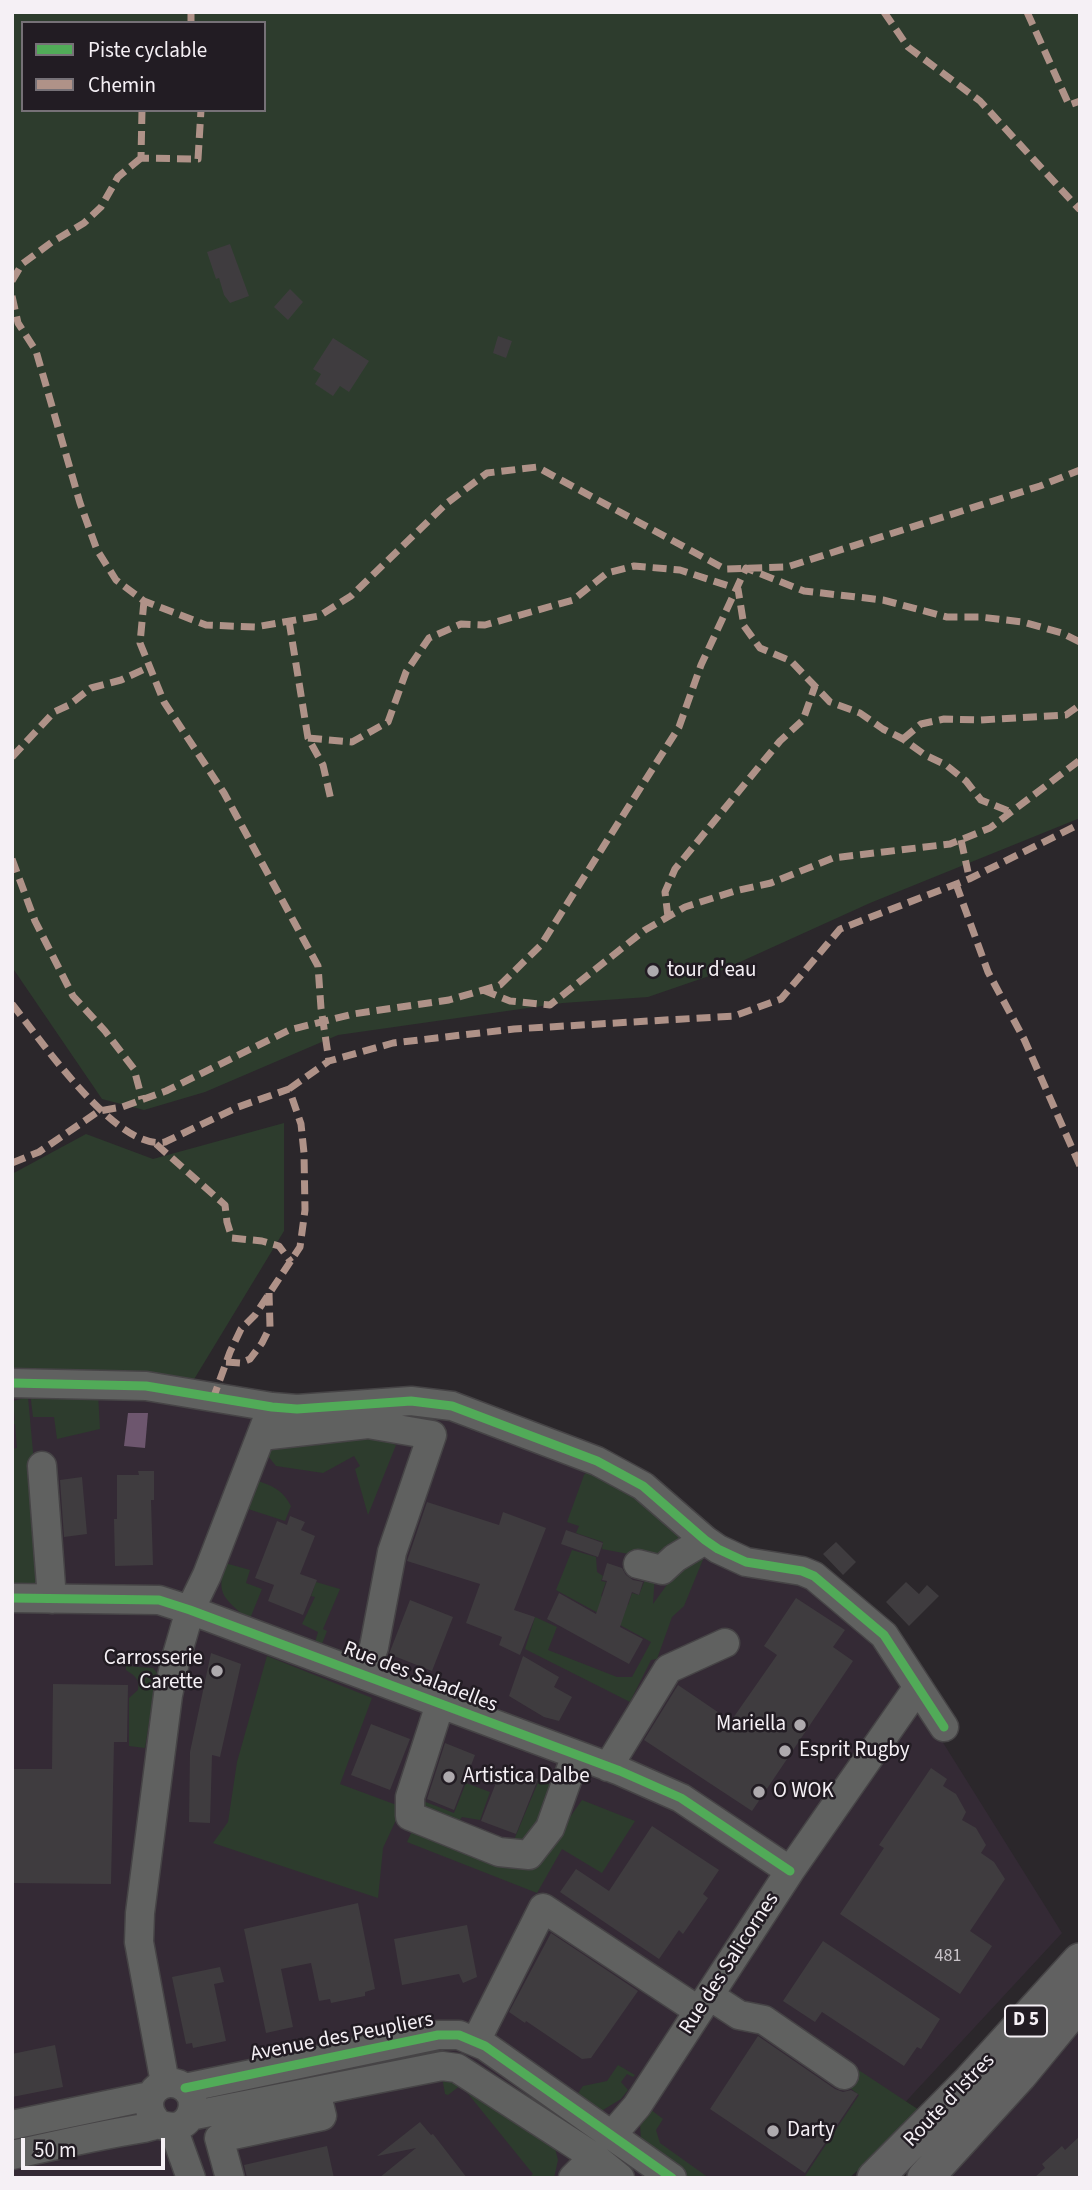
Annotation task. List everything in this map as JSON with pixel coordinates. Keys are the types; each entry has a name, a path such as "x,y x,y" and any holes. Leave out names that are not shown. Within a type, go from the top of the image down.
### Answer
{"main road":[{"name":"Route d'Istres","path":"875,2178 971,2081 1080,1961"},
{"name":"Route d'Istres","path":"925,2178 1018,2075 1080,2001"}],"street":[{"path":"12,1383 146,1386 297,1409 411,1401 452,1406 597,1461 643,1486 705,1540 746,1562 802,1571 814,1576 884,1635 944,1727"},
{"path":"167,2089 139,1942 140,1913 168,1695 190,1610 207,1575 272,1407"},
{"path":"261,1436 368,1424 432,1435 392,1552 374,1647 363,1675"},
{"path":"42,1465 52,1599"},
{"path":"638,1564 662,1570 674,1558 705,1540"},
{"name":"Rue des Saladelles","path":"12,1598 159,1600 190,1610 608,1767 681,1798 790,1871"},
{"path":"608,1767 668,1669 725,1643"},
{"name":"Rue des Salicornes","path":"612,2136 637,2106 790,1871 918,1687"},
{"path":"440,1704 410,1797 410,1816 499,1852 528,1855 550,1828 576,1755"},
{"path":"476,2040 543,1908 704,2003 738,2015 764,2020 844,2075"},
{"name":"Avenue des Peupliers","path":"12,2125 167,2089 438,2035 459,2035 476,2040 672,2178"},
{"path":"12,2155 442,2066 457,2068 594,2157 621,2178"},
{"path":"167,2089 148,2107 152,2118 174,2123"},
{"path":"167,2089 191,2096 193,2106 174,2123"},
{"path":"230,2178 219,2138 322,2116 316,2091"},
{"path":"174,2123 191,2178"},
{"path":"573,2178 594,2157"}],"shaded area":[{"path":"12,1390 452,1416 592,1467 796,1578 855,1617 932,1725 1062,1933 848,2164 806,2178 12,2178"},
{"path":"128,1413 148,1413 145,1448 124,1446"},
{"path":"1078,2030 1080,2178 942,2178"}],"green space":[{"path":"12,12 1080,12 1080,818 870,903 709,976 648,997 563,1003 338,1035 205,1092 144,1110 102,1099 12,967"},
{"path":"284,1123 284,1231 193,1381 12,1374 12,1174 86,1134 153,1159"},
{"path":"30,1392 98,1393 100,1429 57,1439 54,1417 33,1417"},
{"path":"28,1397 45,1583 12,1583 12,1449 17,1448 15,1424 12,1425 12,1417 15,1421 13,1401"},
{"path":"368,1434 396,1445 368,1515 355,1469 360,1466 354,1456 323,1473 276,1466 268,1456 275,1444"},
{"path":"591,1468 604,1472 692,1538 660,1560 602,1549 603,1542 576,1533 579,1526 567,1522 584,1475"},
{"path":"258,1481 285,1496 291,1506 285,1521 248,1509"},
{"path":"572,1550 596,1557 597,1572 603,1576 601,1581 606,1582 601,1596 628,1605 632,1593 639,1595 648,1572 655,1574 653,1604 687,1557 697,1554 704,1557 684,1606 672,1617 657,1659 651,1660 630,1702 525,1649 535,1617 557,1627 548,1650 617,1677 632,1677 651,1642 556,1590"},
{"path":"225,1563 250,1570 246,1583 262,1589 249,1621 229,1602 222,1590"},
{"path":"316,1582 340,1589 323,1629 327,1631 320,1649 314,1646 318,1632 302,1624 315,1597 311,1596"},
{"path":"267,1656 372,1698 340,1784 402,1807 383,1848 378,1898 213,1843 228,1822 237,1762"},
{"path":"126,1666 153,1668 157,1673 145,1748 129,1746 129,1698 138,1690 138,1683 126,1670"},
{"path":"539,1780 551,1785 534,1841 511,1847"},
{"path":"466,1783 490,1792 480,1820 462,1817 454,1828 412,1812 418,1799 454,1813"},
{"path":"582,1800 635,1821 602,1873 562,1849 537,1893 407,1842 413,1829 549,1847"},
{"path":"618,2065 635,2075 633,2077 627,2074 621,2082 628,2090 621,2099 598,2113 576,2096 583,2086 607,2081"},
{"path":"854,2067 919,2110 887,2145 849,2178 805,2176 859,2095 845,2084"},
{"path":"446,2076 489,2101 555,2148 558,2160 554,2178 529,2178 533,2174 461,2085 448,2095 445,2094 442,2077"},
{"path":"650,2109 663,2119 656,2130 660,2143 709,2178 685,2178 641,2140 640,2124"}],"building":[{"path":"230,244 249,296 230,303 224,295 219,278 216,279 207,252"},
{"path":"290,289 303,302 288,320 274,307"},
{"path":"498,336 512,341 506,358 493,353"},
{"path":"333,338 369,361 349,392 340,386 333,396 315,384 321,374 313,369"},
{"path":"138,1471 154,1471 154,1500 151,1500 153,1565 115,1566 117,1475 139,1475"},
{"path":"82,1477 87,1534 64,1537 60,1480"},
{"path":"427,1502 499,1525 503,1512 546,1528 514,1610 535,1617 520,1655 499,1645 502,1637 466,1623 480,1584 407,1561"},
{"path":"290,1516 305,1522 301,1530 315,1536 300,1574 317,1580 303,1615 268,1601 274,1585 255,1578 277,1521 287,1525"},
{"path":"566,1530 603,1543 598,1557 561,1544"},
{"path":"836,1542 856,1562 843,1575 823,1554"},
{"path":"607,1563 622,1568 633,1580 643,1582 639,1595 632,1592 620,1627 643,1639 629,1664 547,1619 559,1593 596,1614 607,1581 602,1580"},
{"path":"906,1582 919,1594 927,1585 939,1596 909,1626 886,1602"},
{"path":"796,1598 845,1630 833,1647 853,1661 752,1811 644,1740 678,1685 731,1721 777,1655 764,1646"},
{"path":"410,1600 453,1617 432,1671 389,1654"},
{"path":"211,1653 241,1664 220,1757 212,1755 210,1823 189,1822 190,1752"},
{"path":"523,1656 559,1677 554,1687 572,1697 559,1721 544,1717 509,1696"},
{"path":"53,1684 128,1685 127,1742 114,1742 111,1884 12,1883 12,1769 52,1769"},
{"path":"371,1724 410,1739 390,1790 351,1775"},
{"path":"445,1743 475,1755 454,1810 427,1799"},
{"path":"503,1765 538,1779 516,1834 481,1821"},
{"path":"931,1768 947,1779 943,1786 956,1794 966,1812 962,1820 976,1828 986,1845 981,1853 994,1862 1005,1879 970,1931 992,1946 960,1994 840,1914 884,1848 879,1845"},
{"path":"652,1826 719,1870 703,1894 708,1898 683,1934 679,1930 659,1959 560,1892 576,1869 609,1891"},
{"path":"358,1903 375,1989 365,1992 365,1996 331,2003 330,1999 319,2001 311,1963 281,1969 293,2027 266,2033 244,1929"},
{"path":"467,1925 477,1977 463,1983 459,1974 402,1985 394,1939"},
{"path":"551,1933 638,1991 591,2058 582,2059 509,2012"},
{"path":"823,1941 940,2019 921,2049 917,2047 904,2066 822,2012 815,2022 783,2001"},
{"path":"220,1967 224,1982 214,1984 226,2041 193,2048 192,2043 186,2044 172,1977"},
{"path":"758,2036 835,2089 843,2092 851,2090 858,2094 805,2173 710,2109"},
{"path":"55,2045 63,2087 12,2097 12,2054"},
{"path":"420,2122 433,2134 467,2178 379,2178 416,2148 377,2156"},
{"path":"1080,2136 1080,2178 1034,2178 1045,2168 1042,2164 1062,2146 1065,2150"},
{"path":"327,2146 334,2178 247,2178 244,2165"}],"marked path":[{"path":"191,12 191,21"},
{"path":"884,12 908,47 980,101 1080,210"},
{"path":"1027,12 1069,105 1080,101"},
{"path":"142,112 141,158 198,159 201,112"},
{"path":"12,281 22,264 84,223 101,207 118,177 141,158"},
{"path":"12,296 18,323 36,351 80,503 97,550 116,580 144,601 206,625 255,627 319,616 351,596 447,503 487,473 537,467 725,569 787,567 1040,486 1080,470"},
{"path":"308,738 352,742 388,722 406,672 429,638 461,624 485,625 573,600 607,573 634,566 680,570 738,589 744,626 760,648 791,661 830,702 860,713 925,755 946,765 966,781 981,800 1011,812"},
{"path":"12,1163 39,1152 99,1111 122,1107 166,1091 289,1030 353,1014 449,1000 500,985 541,945 679,727 701,665 746,568 804,591 883,600 947,617 980,617 1023,622 1062,633 1080,642"},
{"path":"144,601 140,643 164,702 224,793 318,966 329,1061"},
{"path":"289,621 308,738 323,765 331,800"},
{"path":"12,757 54,712 69,705 91,688 121,680 149,667"},
{"path":"668,917 665,892 675,869 780,741 803,720 815,686"},
{"path":"903,739 921,724 944,719 980,720 1066,715 1080,705"},
{"path":"483,990 510,1001 550,1005 645,930 685,907 771,883 833,858 950,844 990,828 1080,760"},
{"path":"289,1089 329,1061 393,1043 514,1029 734,1016 781,999 840,929 969,879 1080,824"},
{"path":"961,840 968,872"},
{"path":"12,859 35,921 73,996 105,1031 134,1069 142,1099"},
{"path":"956,884 988,972 1024,1039 1080,1166"},
{"path":"12,1004 81,1090 125,1130 146,1140 165,1142 238,1107 289,1089 301,1124 304,1153 305,1210 300,1247 255,1315 241,1329 214,1396"},
{"path":"156,1144 225,1205 232,1238 279,1246 291,1262"},
{"path":"226,1362 240,1363 250,1359 262,1343 270,1327 269,1293"}],"cycle path":[{"path":"12,1383 146,1386 297,1409 411,1401 452,1406 597,1461 643,1486 718,1549 746,1562 802,1571 814,1576 884,1635 944,1727"},
{"path":"12,1598 159,1600 190,1610 620,1771 681,1798 790,1871"},
{"path":"185,2088 438,2035 459,2035 485,2046 672,2178"}],"place":[{"name":"tour d'eau","path":"653,971"},
{"name":"Carrosserie Carette","path":"217,1671"},
{"name":"Mariella","path":"800,1725"},
{"name":"Esprit Rugby","path":"785,1751"},
{"name":"Artistica Dalbe","path":"449,1777"},
{"name":"O WOK","path":"759,1792"},
{"name":"Darty","path":"773,2131"}]}
